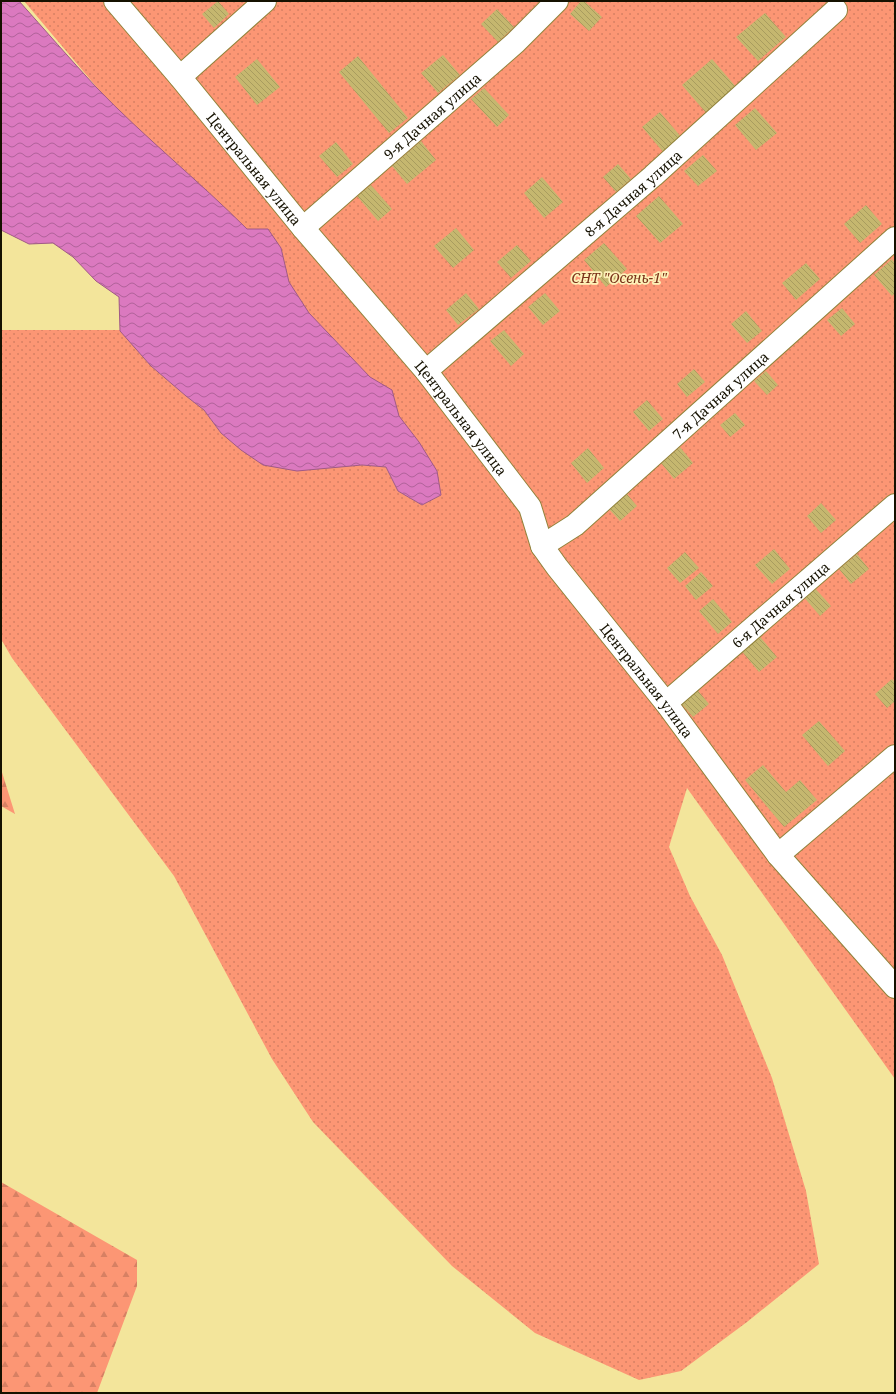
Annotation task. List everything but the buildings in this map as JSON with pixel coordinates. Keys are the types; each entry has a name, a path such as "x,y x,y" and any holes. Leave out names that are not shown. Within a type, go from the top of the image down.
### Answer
{"street":[{"name":"Центральная улица","path":"115,1 180,77 304,228 426,371 530,507 542,546 562,573 666,703 778,855 895,987"},
{"path":"180,77 265,1"},
{"name":"9-я Дачная улица","path":"304,228 515,43 557,1"},
{"name":"8-я Дачная улица","path":"426,371 653,176 836,10"},
{"name":"7-я Дачная улица","path":"542,546 575,525 895,238"},
{"name":"6-я Дачная улица","path":"666,703 895,505"},
{"path":"778,855 895,756"}],"green space":[{"name":"СНТ \"Осень-1\"","path":"24,1 895,1 895,1079 687,788 669,847 690,896 722,955 772,1078 806,1191 819,1264 747,1322 681,1371 639,1380 535,1333 452,1266 313,1122 272,1059 174,876 12,658 1,639 1,330 120,330 151,366 204,410 221,433 335,467 362,465 386,467 398,491 422,505 441,495"},
{"path":"1,769 15,814 1,806"},
{"path":"1,1182 137,1260 137,1286 97,1393 1,1393"}],"water":[{"path":"1,1 19,1 114,105 247,229 268,229 281,248 289,282 309,313 370,377 392,390 399,416 419,442 437,471 441,495 422,505 398,491 386,467 362,465 297,471 263,465 241,450 221,433 204,410 151,366 120,331 119,297 96,281 73,257 53,243 29,244 1,230"}]}
